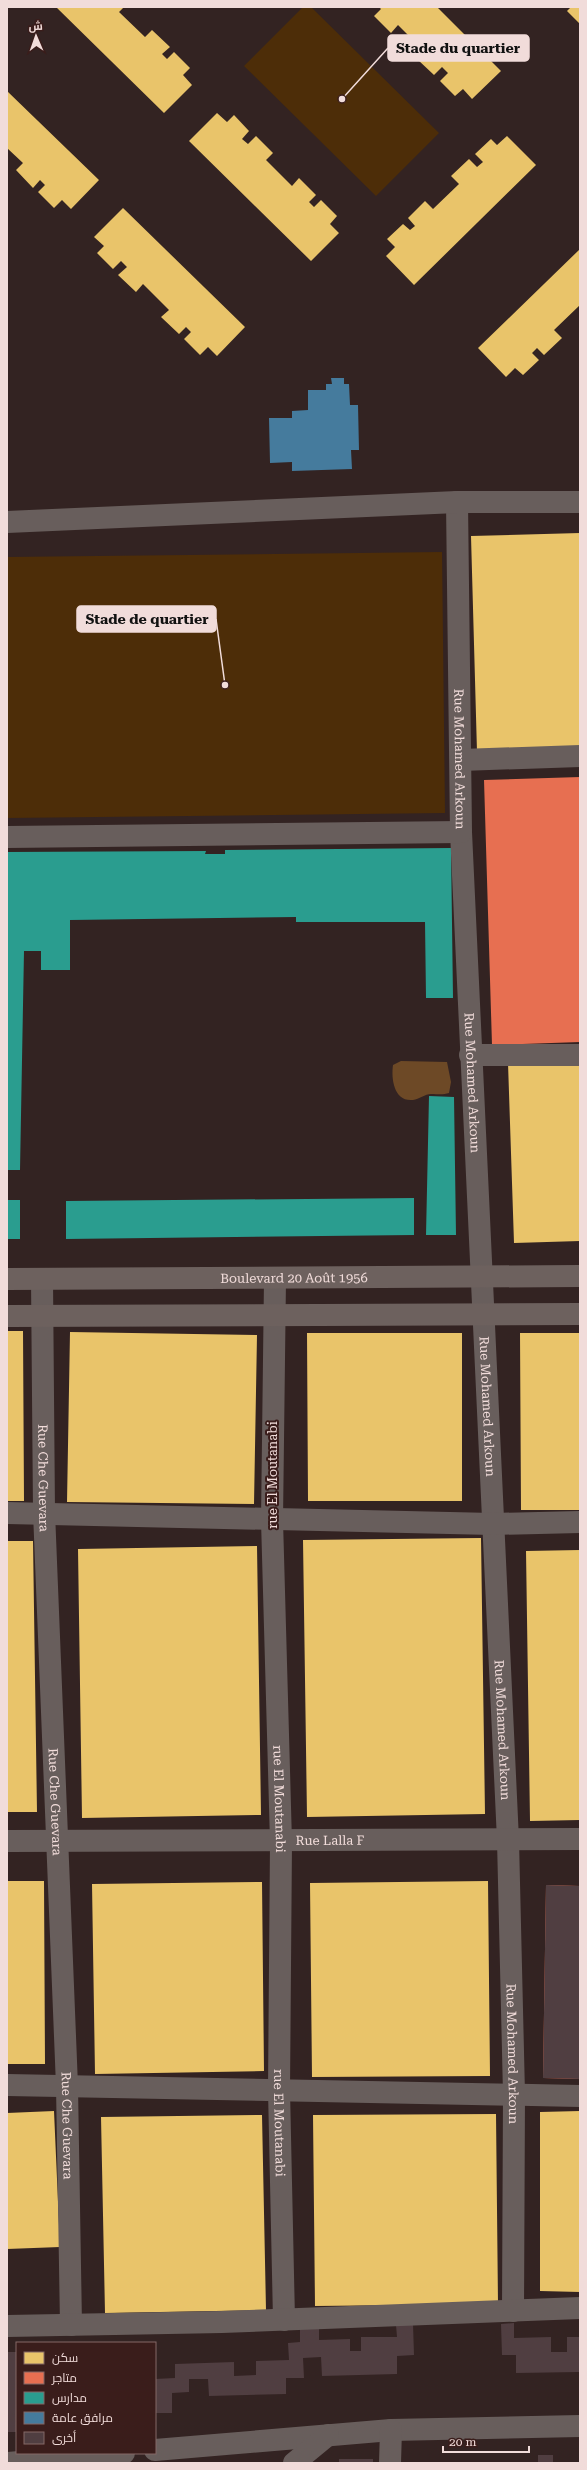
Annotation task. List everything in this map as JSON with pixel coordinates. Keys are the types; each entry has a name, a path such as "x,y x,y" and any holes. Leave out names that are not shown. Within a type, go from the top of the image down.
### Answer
{"street":[{"path":"7,522 457,502 580,502"},
{"name":"Rue Mohamed Arkoun","path":"457,502 461,832 470,1055 508,1840 514,2094 513,2311"},
{"path":"461,760 580,756"},
{"path":"7,837 461,832"},
{"path":"470,1055 580,1055"},
{"name":"Boulevard 20 Août 1956","path":"7,1279 481,1278 580,1276"},
{"name":"Rue Che Guevara","path":"42,1279 44,1512 67,2086 71,2325"},
{"name":"rue El Moutanabi","path":"275,1279 272,1520 281,1842 279,2090 284,2320"},
{"path":"7,1316 580,1314"},
{"path":"7,1513 44,1512 272,1520 493,1524 580,1522"},
{"name":"Rue Lalla F","path":"7,1841 281,1842 580,1839"},
{"path":"7,2086 580,2096"},
{"path":"7,2326 284,2320 580,2308"},
{"path":"156,2450 391,2430 580,2426"},
{"path":"390,2463 391,2430"},
{"path":"296,2462 328,2435"},
{"path":"8,2463 112,2454"}],"shaded area":[{"path":"303,7 311,7 439,133 376,196 244,66"},
{"path":"442,552 445,813 7,818 7,557"},
{"path":"401,1061 447,1062 451,1082 449,1093 429,1094 413,1100 407,1100 402,1097 398,1093 393,1083 393,1065"}],"building: سكن":[{"path":"56,7 124,7 119,12 145,37 152,30 170,47 162,54 167,59 174,52 190,68 183,75 192,85 164,113"},
{"path":"379,7 437,7 501,71 472,99 463,89 455,96 440,81 448,73 442,67 434,75 417,59 424,51 398,25 391,33 374,16 381,9"},
{"path":"571,7 580,7 580,24 567,11"},
{"path":"7,91 99,180 71,209 62,200 54,208 38,192 45,185 40,180 33,188 16,170 23,163 7,148"},
{"path":"217,113 227,122 234,115 249,131 242,139 248,144 256,136 273,153 266,160 292,186 299,178 316,195 309,202 314,207 321,200 337,216 330,224 339,233 311,261 189,141"},
{"path":"507,136 536,165 414,285 386,256 395,247 387,239 403,224 410,230 415,226 408,218 425,201 433,209 459,184 451,176 469,159 477,167 483,162 475,154 491,139 497,145"},
{"path":"123,208 245,327 217,356 208,347 200,355 184,339 191,332 186,327 179,334 161,317 169,310 143,284 136,292 118,275 127,267 121,261 113,269 97,253 104,246 94,237"},
{"path":"580,249 580,305 554,330 562,338 544,355 537,348 532,353 539,360 523,375 515,368 506,377 478,348"},
{"path":"580,533 580,749 477,752 471,536"},
{"path":"580,1061 580,1241 514,1243 508,1063"},
{"path":"7,1331 23,1331 24,1501 7,1501"},
{"path":"70,1332 257,1335 254,1504 67,1502"},
{"path":"307,1333 462,1333 462,1501 308,1501"},
{"path":"520,1333 580,1333 580,1510 521,1510"},
{"path":"481,1538 485,1814 307,1817 303,1540"},
{"path":"7,1541 33,1541 37,1812 7,1812"},
{"path":"257,1546 261,1815 82,1818 78,1549"},
{"path":"580,1550 580,1820 530,1821 526,1551"},
{"path":"7,1881 44,1881 45,2064 7,2064"},
{"path":"488,1881 490,2076 312,2077 310,1883"},
{"path":"262,1882 264,2071 95,2074 92,1884"},
{"path":"54,2111 60,2247 7,2249 7,2113"},
{"path":"580,2111 580,2292 540,2291 540,2112"},
{"path":"496,2114 498,2304 315,2306 313,2115"},
{"path":"262,2115 266,2310 105,2313 101,2117"}],"building: متاجر":[{"path":"580,777 580,1042 492,1045 484,780"},
{"path":"546,1885 580,1886 580,2079 543,2078"}],"building: مدارس":[{"path":"451,848 453,998 426,998 425,922 296,922 296,917 70,920 70,970 41,970 41,951 24,951 20,1170 7,1170 7,852 206,851 205,854 225,854 225,850"},
{"path":"429,1096 454,1097 456,1235 426,1235"},
{"path":"414,1198 414,1235 66,1239 66,1201"},
{"path":"7,1200 20,1200 20,1239 7,1239"}],"building: مرافق عامة":[{"path":"331,378 344,378 344,384 349,384 350,405 358,405 359,450 351,450 352,469 292,471 292,462 270,463 269,418 292,418 292,411 308,410 308,390 326,390 326,384 332,384"}],"building: أخرى":[{"path":"546,1885 580,1886 580,2079 543,2078"},
{"path":"514,2323 514,2338 551,2337 551,2352 567,2352 567,2337 580,2337 580,2372 516,2373 516,2355 502,2355 501,2324"},
{"path":"413,2324 414,2355 397,2356 397,2374 322,2376 321,2357 303,2358 304,2378 286,2378 286,2394 209,2396 208,2379 189,2379 189,2392 172,2393 172,2413 156,2413 156,2379 175,2378 175,2364 234,2362 234,2376 256,2375 256,2361 289,2360 288,2343 300,2342 300,2326 319,2325 319,2340 350,2339 350,2351 361,2351 361,2337 397,2337 396,2325"},
{"path":"7,2352 16,2352 16,2432 7,2432"},
{"path":"538,2455 553,2455 553,2463 538,2463"},
{"path":"339,2459 373,2459 373,2463 339,2463"}],"place":[{"name":"Stade du quartier","path":"342,99"},
{"name":"Stade de quartier","path":"225,685"}]}
